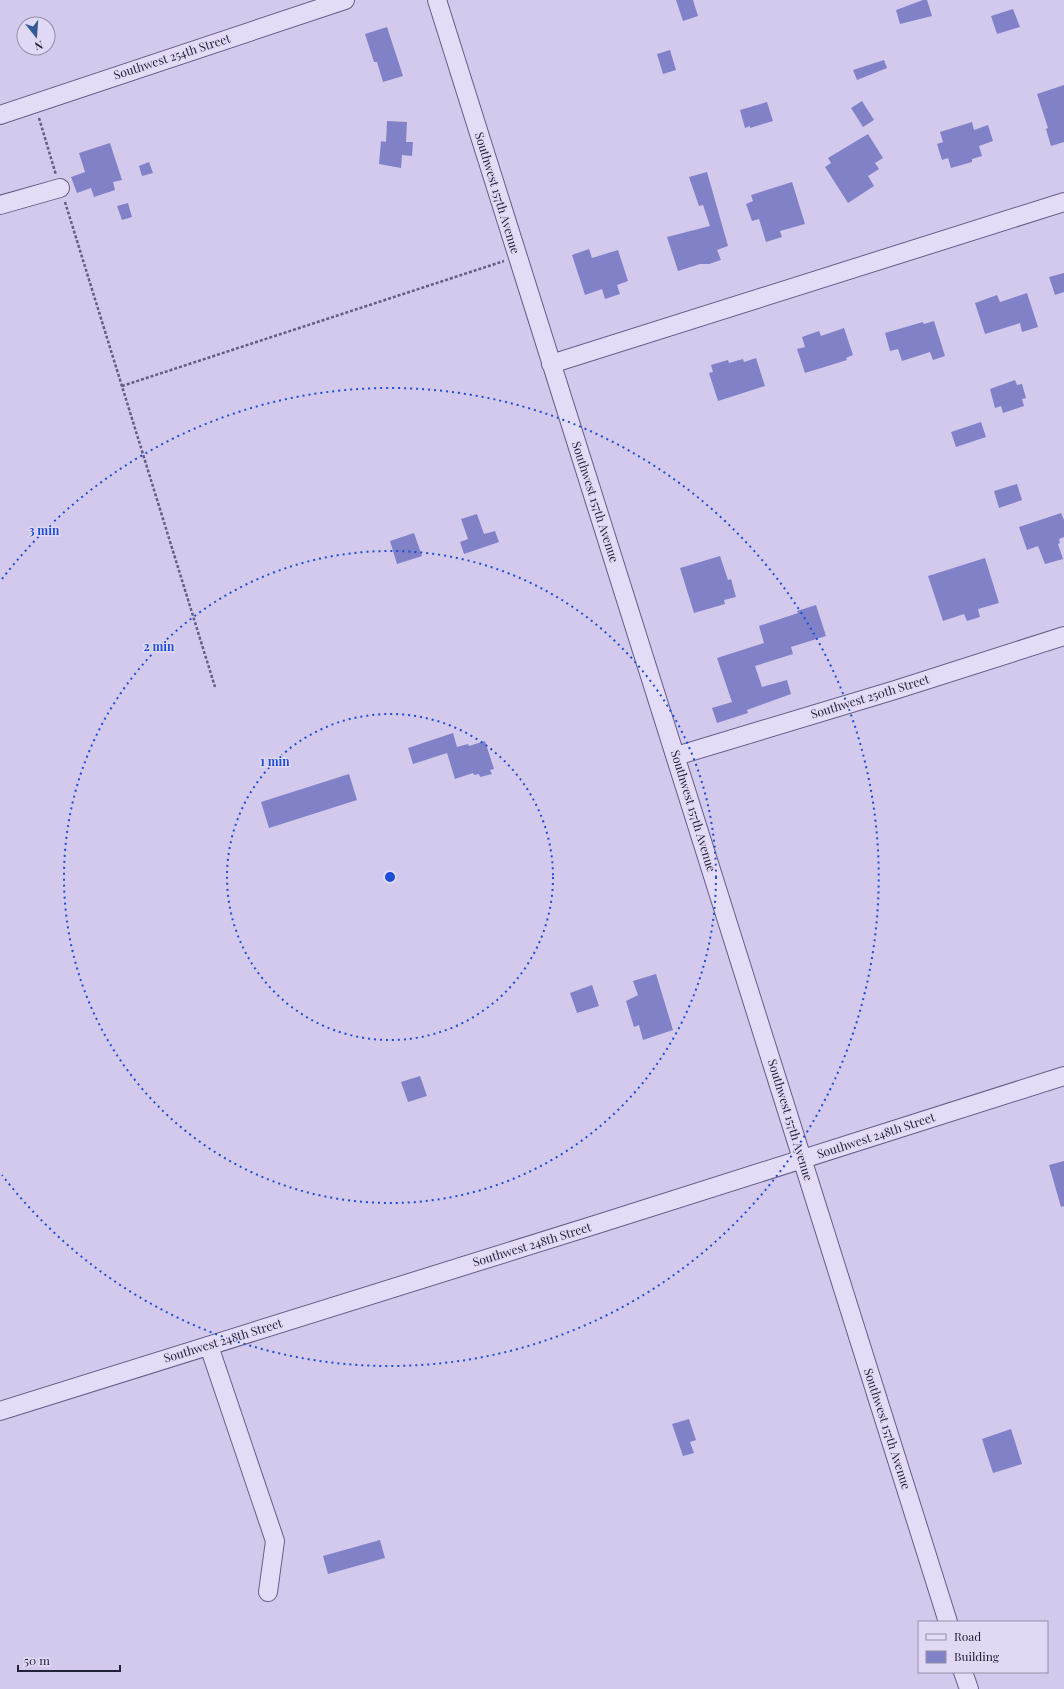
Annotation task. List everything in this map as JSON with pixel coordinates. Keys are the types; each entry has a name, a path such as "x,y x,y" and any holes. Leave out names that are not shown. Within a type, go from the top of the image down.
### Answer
{"street":[{"name":"Southwest 254th Street","path":"0,115 344,0"},
{"name":"Southwest 157th Avenue","path":"437,0 948,1621"},
{"path":"0,205 60,188"},
{"path":"551,364 1064,202"},
{"name":"Southwest 250th Street","path":"676,756 895,690 1064,636"},
{"name":"Southwest 248th Street","path":"0,1410 209,1346 1064,1076"},
{"path":"209,1346 275,1541 268,1592"},
{"path":"963,1673 969,1689"}],"path":[{"path":"34,103 215,687"},
{"path":"122,386 517,257"}],"building":[{"path":"676,0 693,0 698,16 683,21"},
{"path":"923,0 927,0 932,16 900,24 896,10"},
{"path":"1013,9 1020,27 997,34 991,16"},
{"path":"387,27 403,76 383,82 377,62 374,62 365,34"},
{"path":"670,50 676,70 663,74 657,54"},
{"path":"884,60 887,68 857,80 853,70"},
{"path":"1064,85 1064,142 1051,146 1046,129 1048,128 1037,94"},
{"path":"862,101 874,120 863,127 851,108"},
{"path":"767,102 773,121 750,128 750,126 745,128 740,110"},
{"path":"387,121 407,122 406,142 413,142 412,156 402,155 401,168 379,164 381,141 386,142"},
{"path":"972,122 974,130 988,125 993,141 979,146 982,156 972,159 972,162 951,168 948,158 942,160 937,144 943,142 940,132"},
{"path":"868,134 883,158 875,163 879,169 868,176 874,186 848,203 825,167 831,163 828,158"},
{"path":"110,143 122,180 113,182 115,190 94,197 91,188 77,193 71,177 85,172 79,153"},
{"path":"149,162 153,173 142,176 139,166"},
{"path":"707,172 728,246 717,250 721,260 709,264 700,264 678,271 667,237 710,226 703,205 699,206 689,177"},
{"path":"792,182 805,224 780,231 782,237 766,242 759,219 752,221 746,204 753,201 751,195"},
{"path":"128,203 132,217 122,220 117,206"},
{"path":"589,249 592,258 618,250 628,281 617,285 620,294 605,299 602,289 585,295 572,255"},
{"path":"1064,273 1064,292 1055,295 1049,277"},
{"path":"1027,293 1038,327 1022,332 1020,323 985,334 975,303 997,295 1000,302"},
{"path":"934,321 945,356 933,360 930,352 902,361 898,349 890,351 885,333 923,322 924,324"},
{"path":"844,328 853,355 846,358 847,360 805,373 797,349 805,347 802,337 819,331 821,336"},
{"path":"756,358 765,386 718,401 709,373 713,372 711,365 728,360 729,363 743,359 744,362"},
{"path":"1015,380 1017,385 1022,384 1026,398 1022,399 1024,406 1003,413 1001,406 995,408 990,389"},
{"path":"981,422 986,437 956,447 951,432"},
{"path":"1017,484 1022,500 999,508 994,491"},
{"path":"1061,513 1064,520 1064,537 1059,539 1060,543 1058,544 1063,559 1045,564 1038,546 1027,550 1019,527"},
{"path":"477,514 484,534 495,531 499,542 464,554 460,542 468,539 461,519"},
{"path":"414,533 422,556 397,564 390,541"},
{"path":"720,556 728,580 731,579 736,597 724,600 725,604 694,613 680,568"},
{"path":"985,558 999,603 978,609 980,617 967,621 964,614 943,621 928,576"},
{"path":"816,605 826,636 791,647 793,654 755,666 762,687 787,680 791,694 747,710 748,713 717,723 712,708 732,702 717,658 764,643 759,626 798,613 797,611"},
{"path":"453,733 457,747 468,744 469,746 485,741 494,769 490,770 492,774 480,777 479,774 474,775 473,773 455,779 447,753 413,764 408,748"},
{"path":"349,774 357,800 269,828 261,802"},
{"path":"656,974 673,1030 643,1040 639,1025 634,1027 626,1001 638,995 633,981"},
{"path":"592,985 599,1006 577,1013 570,993"},
{"path":"420,1076 427,1096 408,1102 401,1082"},
{"path":"1064,1161 1064,1206 1061,1207 1049,1165"},
{"path":"689,1419 696,1440 690,1442 694,1453 683,1456 672,1424"},
{"path":"1011,1429 1022,1464 993,1473 982,1439"},
{"path":"380,1540 385,1558 328,1574 323,1556"}]}
